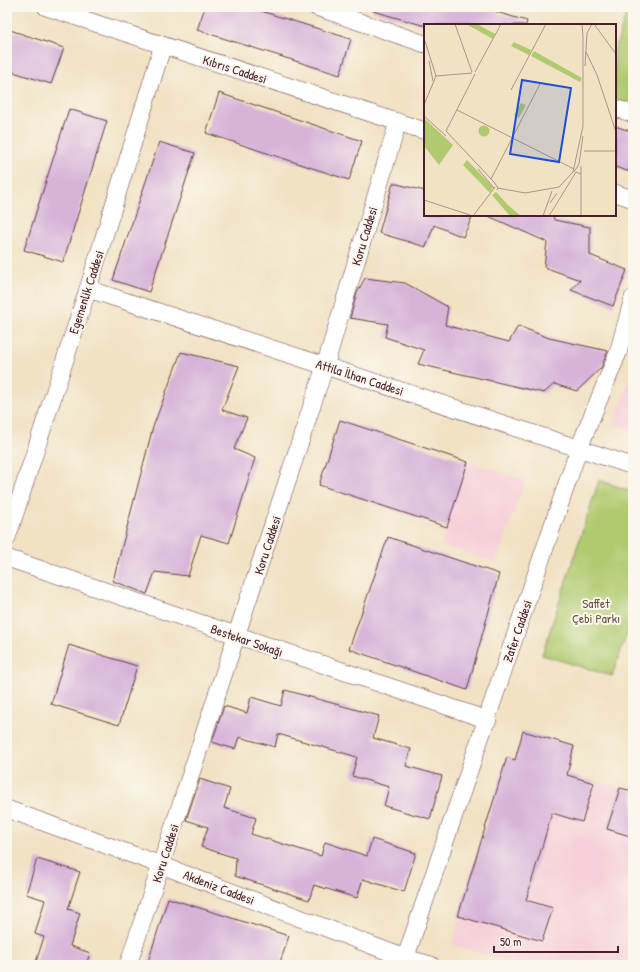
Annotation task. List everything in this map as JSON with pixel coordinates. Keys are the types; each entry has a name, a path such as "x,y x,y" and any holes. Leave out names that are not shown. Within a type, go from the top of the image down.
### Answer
{"street":[{"path":"316,7 424,44"},
{"name":"Kıbrıs Caddesi","path":"55,8 424,131"},
{"name":"Egemenlik Caddesi","path":"7,538 88,289 163,45"},
{"path":"616,108 633,114"},
{"name":"Koru Caddesi","path":"128,965 325,366 398,122"},
{"path":"616,194 633,199"},
{"name":"Attila İlhan Caddesi","path":"88,289 633,466"},
{"name":"Zafer Caddesi","path":"404,961 488,720 579,448 618,352 633,298"},
{"name":"Bestekar Sokağı","path":"7,558 237,637 488,720"},
{"name":"Akdeniz Caddesi","path":"7,809 161,865 404,961 430,965"}],"shaded area":[{"path":"633,367 633,431 614,424"},
{"path":"468,462 525,480 496,563 441,545"},
{"path":"507,757 633,791 633,965 523,965 452,945"}],"green space":[{"path":"628,7 633,7 633,106 616,100 616,47"},
{"name":"Saffet Çebi Parkı","path":"599,480 633,492 633,616 612,676 542,655"}],"building":[{"path":"205,7 248,7 351,39 340,75 197,30"},
{"path":"374,7 497,7 496,12 527,21 526,24 422,25 373,11"},
{"path":"7,29 64,48 51,84 7,70"},
{"path":"219,93 362,141 349,180 206,133"},
{"path":"69,109 107,121 63,262 24,250"},
{"path":"616,126 633,132 633,173 616,167"},
{"path":"159,142 195,153 149,292 113,280"},
{"path":"393,183 424,191 424,216 473,216 463,237 434,225 426,247 379,233"},
{"path":"488,216 553,216 554,220 590,227 590,255 627,270 613,306 571,290 580,280 544,267 547,242"},
{"path":"365,278 405,283 448,307 445,325 509,342 518,326 549,338 608,351 601,368 577,391 554,384 544,393 418,364 424,350 385,337 388,324 350,318 357,293"},
{"path":"181,352 239,366 222,410 247,418 234,449 255,458 229,543 201,535 188,576 155,572 147,594 113,581 153,427"},
{"path":"340,420 468,462 447,527 319,485"},
{"path":"388,537 499,574 467,690 349,649"},
{"path":"69,645 137,666 119,725 51,704"},
{"path":"285,690 379,716 373,738 411,749 406,766 442,776 430,819 384,806 389,787 352,776 357,757 278,734 275,747 239,737 235,749 212,742 224,706 247,713 251,697 281,706"},
{"path":"523,731 574,746 567,775 594,783 582,822 552,813 526,900 553,908 542,941 458,916 507,757 515,760"},
{"path":"200,779 230,789 224,808 256,818 251,834 321,856 325,842 367,856 372,839 416,853 404,892 363,879 357,898 314,885 309,900 235,876 236,858 201,847 208,827 186,820"},
{"path":"620,788 633,791 633,837 607,829"},
{"path":"37,859 80,872 68,909 80,913 70,946 90,953 86,965 35,965 44,937 35,934 45,900 26,894"},
{"path":"168,898 289,936 279,965 147,965"}]}
